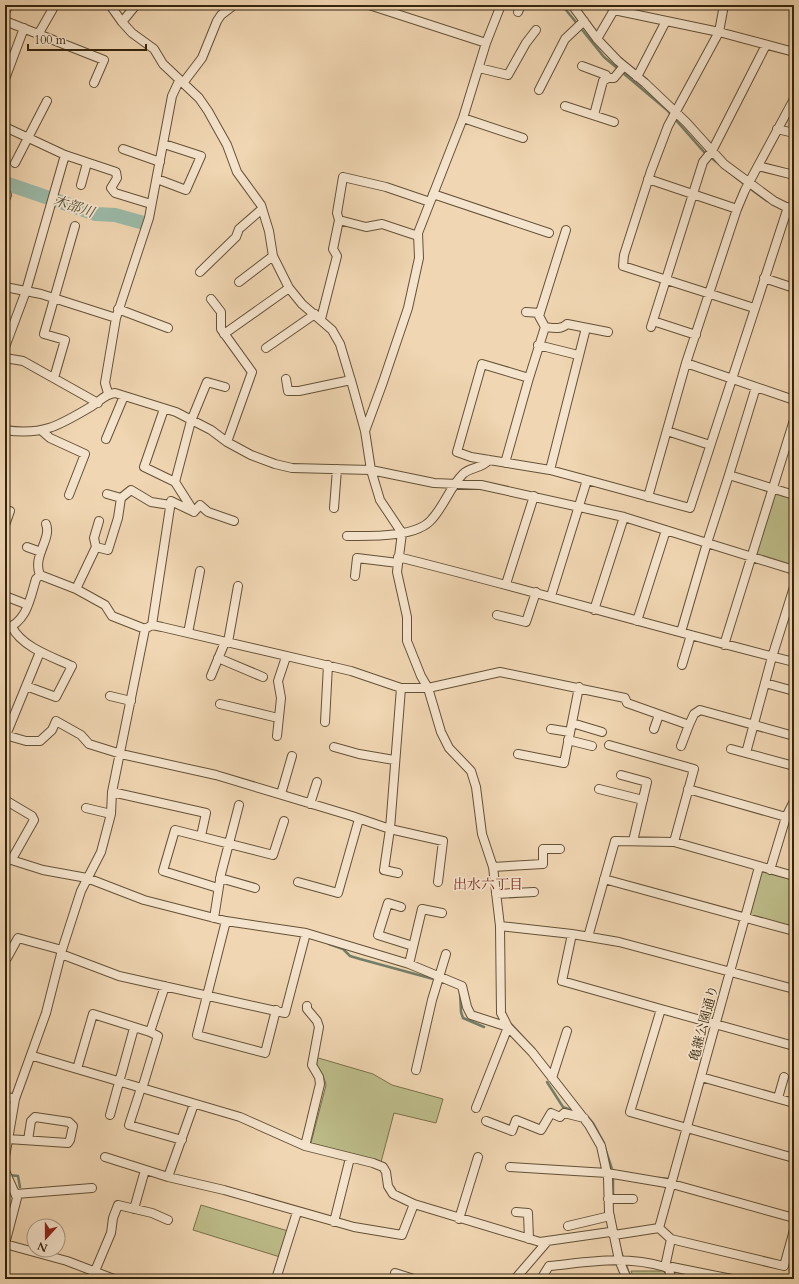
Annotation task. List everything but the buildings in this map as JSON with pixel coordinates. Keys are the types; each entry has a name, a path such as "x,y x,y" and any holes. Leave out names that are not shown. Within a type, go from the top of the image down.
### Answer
{"street":[{"path":"5,12 9,5"},
{"path":"39,33 55,5"},
{"path":"110,5 132,33 154,49 163,64 208,110 227,145 237,172 262,209 269,232 273,256 289,288 302,304 332,330 340,344 351,380 364,431 371,470 380,500 402,533 397,572 406,617 407,641 421,676 428,688 441,732 450,748 470,771 476,787 482,834 493,867 500,926 501,1014 508,1027 532,1052 584,1118 601,1146 607,1174 610,1216 619,1260 627,1279"},
{"path":"122,22 136,5"},
{"path":"108,394 105,383 116,318 149,218 172,96 181,82 202,58 221,15 234,5"},
{"path":"368,5 486,44"},
{"path":"364,431 383,382 408,308 419,258 418,236 463,118 486,44 501,5"},
{"path":"529,378 482,364 457,452 471,457 550,470 690,508 754,308 789,210 748,185 724,164 695,131 624,66 597,39 572,5"},
{"path":"724,5 719,32 668,126 648,179 624,255 623,266 754,308"},
{"path":"597,39 613,7 666,21 719,32 794,52"},
{"path":"5,21 39,33 104,60 98,80"},
{"path":"539,90 565,39 584,21"},
{"path":"637,77 666,21"},
{"path":"5,79 24,28"},
{"path":"479,68 508,75 526,43 536,30"},
{"path":"696,336 652,324 704,160 711,151 766,45"},
{"path":"582,66 606,75 608,78"},
{"path":"594,115 603,81 608,78 614,78 624,66"},
{"path":"648,497 686,363 710,294 737,208 794,99"},
{"path":"15,163 47,101"},
{"path":"565,106 614,122"},
{"path":"463,118 523,138"},
{"path":"5,127 65,155 116,172 117,178 111,188 115,193 151,204"},
{"path":"778,129 794,133"},
{"path":"157,179 186,190 201,156 164,144"},
{"path":"123,149 160,162"},
{"path":"5,347 26,291 65,155"},
{"path":"80,185 87,163"},
{"path":"758,166 794,175"},
{"path":"266,348 318,317 337,256 333,249 340,220 337,213 343,177 432,198 548,233"},
{"path":"648,179 737,208"},
{"path":"200,272 236,237 240,229 262,209"},
{"path":"340,220 366,226 382,224 418,236"},
{"path":"54,378 65,340 44,334 75,226"},
{"path":"545,327 539,316 566,230"},
{"path":"239,282 273,256"},
{"path":"764,278 794,288"},
{"path":"5,286 54,298 116,318"},
{"path":"224,334 289,288"},
{"path":"211,299 221,312 220,329 252,372 227,442"},
{"path":"118,309 168,328"},
{"path":"526,312 540,313"},
{"path":"545,327 555,329 564,328 567,324 608,332"},
{"path":"505,463 538,344 545,327"},
{"path":"550,470 586,328"},
{"path":"538,344 578,355"},
{"path":"5,358 23,361 98,403"},
{"path":"686,363 794,400"},
{"path":"286,380 288,391 299,391 351,380"},
{"path":"175,482 191,420 207,382 225,387"},
{"path":"681,632 756,387"},
{"path":"5,430 20,432 42,431 57,425 98,403 108,394 115,393 164,409 191,420 211,430 227,442 251,455 275,464 292,468 371,470 434,483 481,485 624,518 794,570"},
{"path":"106,439 124,396"},
{"path":"164,409 144,467 175,482 194,512"},
{"path":"724,644 794,420"},
{"path":"42,431 50,438 85,454 69,495"},
{"path":"667,431 710,445"},
{"path":"347,536 402,533 422,527 432,521 455,484 464,473 484,466 489,460"},
{"path":"334,508 337,469"},
{"path":"729,475 794,495"},
{"path":"551,596 587,480"},
{"path":"96,547 108,550 118,518 121,498 131,490 151,502 170,505"},
{"path":"107,494 121,498"},
{"path":"506,584 534,496"},
{"path":"5,1157 15,1099 33,1056 46,1013 61,952 81,891 101,852 111,814 112,792 121,754 142,639 149,627 171,501 194,512"},
{"path":"194,512 200,505 208,512 234,522"},
{"path":"5,525 10,511"},
{"path":"594,610 624,518"},
{"path":"76,589 96,547 94,538 99,521"},
{"path":"40,575 37,563 47,533 46,524"},
{"path":"636,621 666,530"},
{"path":"27,547 41,552"},
{"path":"355,576 357,558 398,560 506,584 551,596 594,610 794,662"},
{"path":"188,633 200,571"},
{"path":"40,575 76,589 105,605 112,616 149,627 188,633 328,665 401,688 428,688 500,672 579,687 625,698 627,704 689,726"},
{"path":"26,686 56,697 72,666 40,652 9,628 26,613 36,579 40,575"},
{"path":"211,676 226,642 238,586"},
{"path":"746,753 772,657 794,587"},
{"path":"497,615 526,622 536,592"},
{"path":"5,596 28,605"},
{"path":"682,665 691,635"},
{"path":"40,652 6,735 26,741 40,741 52,730 56,721 81,735 89,744 121,754 216,775 390,829 443,841 438,882"},
{"path":"277,736 281,698 278,681 286,656"},
{"path":"218,658 263,677"},
{"path":"325,722 328,665"},
{"path":"765,683 794,691"},
{"path":"518,754 564,763 579,687"},
{"path":"398,872 384,870 390,829 394,760 401,688"},
{"path":"110,696 131,702"},
{"path":"220,704 278,718"},
{"path":"681,746 694,714 700,710 794,736"},
{"path":"654,729 659,715"},
{"path":"572,723 602,732"},
{"path":"551,729 592,746"},
{"path":"609,745 694,769 674,842"},
{"path":"334,747 359,754 394,760"},
{"path":"731,749 794,766"},
{"path":"281,794 292,756"},
{"path":"621,775 647,782 633,841"},
{"path":"310,804 318,782"},
{"path":"599,789 643,800"},
{"path":"688,789 786,817"},
{"path":"112,792 206,814 201,836"},
{"path":"5,800 32,816 34,820 8,858 43,870 87,878 144,900 226,921 306,933 409,964 462,986 467,1007 471,1015 508,1027"},
{"path":"770,870 786,817 794,801"},
{"path":"214,918 220,878 239,805"},
{"path":"86,808 111,814"},
{"path":"298,882 338,893 359,819"},
{"path":"218,888 163,871 175,830 273,855 284,820"},
{"path":"588,937 615,841 674,842 794,876"},
{"path":"493,867 542,864 544,849 560,849"},
{"name":"亀継公園通り","path":"659,1228 759,867"},
{"path":"220,878 255,888"},
{"path":"604,879 794,931"},
{"path":"496,894 534,892"},
{"path":"401,907 388,903 378,935 413,946"},
{"path":"409,964 422,909 442,913"},
{"path":"226,921 197,1035 265,1053 276,1010"},
{"path":"500,926 572,934 619,942 794,989"},
{"path":"7,958 18,938 61,952 119,976 285,1013 306,933"},
{"path":"572,934 562,981 794,1046"},
{"path":"416,1070 432,1000 446,954"},
{"path":"150,1032 165,986"},
{"path":"305,1146 320,1084 319,1077 312,1066 320,1027 307,1009 307,1006"},
{"path":"661,1009 630,1112 794,1158"},
{"path":"77,1069 93,1014 150,1032 158,1036 129,1125 182,1140"},
{"path":"476,1108 508,1027"},
{"path":"110,1115 134,1028"},
{"path":"552,1078 567,1031"},
{"path":"33,1056 240,1117 305,1146 383,1167 386,1172 388,1186 393,1194 414,1204 529,1239 546,1242 610,1232 614,1235 659,1228 671,1239 784,1266 794,1230"},
{"path":"701,1077 794,1103"},
{"path":"778,1098 784,1077"},
{"path":"5,1096 15,1099"},
{"path":"168,1177 194,1104"},
{"path":"486,1121 512,1130 516,1120 541,1130 550,1113 560,1117 564,1113 584,1118"},
{"path":"8,1139 68,1143 73,1126 69,1122 35,1117 31,1121 28,1140"},
{"path":"459,1218 478,1157"},
{"path":"105,1158 183,1182 224,1190 334,1222 402,1235 414,1204"},
{"path":"334,1222 350,1158"},
{"path":"510,1168 607,1174 672,1184 794,1218"},
{"path":"134,1209 145,1170"},
{"path":"5,1171 16,1194 14,1209 5,1244 68,1261 104,1277 114,1279"},
{"path":"16,1194 92,1188"},
{"path":"608,1199 633,1199"},
{"path":"95,1272 111,1233 113,1218 118,1205 168,1220"},
{"path":"276,1279 297,1212"},
{"path":"516,1212 528,1213 529,1239"},
{"path":"568,1226 610,1216"},
{"path":"671,1239 667,1268 671,1279"},
{"path":"515,1279 546,1242"},
{"path":"541,1279 549,1266 619,1260 644,1261 667,1268 672,1267 732,1279"},
{"path":"395,1273 414,1279"}],"green space":[{"path":"776,491 794,497 794,569 756,555"},
{"path":"761,870 794,879 794,929 748,917"},
{"path":"315,1057 373,1074 392,1085 443,1099 436,1123 394,1113 381,1162 311,1143 326,1085"},
{"path":"201,1205 288,1231 280,1257 193,1230"},
{"path":"631,1271 663,1271 667,1275 667,1279 634,1279"}],"waterway":[{"path":"562,5 604,57 667,110 704,152 743,183"},
{"name":"木部川","path":"5,183 96,214 115,215 144,223"},
{"path":"748,187 767,201"},
{"path":"329,944 343,949 350,956 437,980"},
{"path":"460,993 461,1012 463,1018 484,1027"},
{"path":"511,1024 531,1046"},
{"path":"547,1082 563,1107 576,1112"},
{"path":"587,1116 593,1123 604,1143"},
{"path":"605,1148 613,1172 613,1198"},
{"path":"9,1175 18,1176 20,1187"},
{"path":"659,1178 670,1179"},
{"path":"621,1252 631,1279"}],"district":[{"name":"出水六丁目","path":"488,884"}]}
